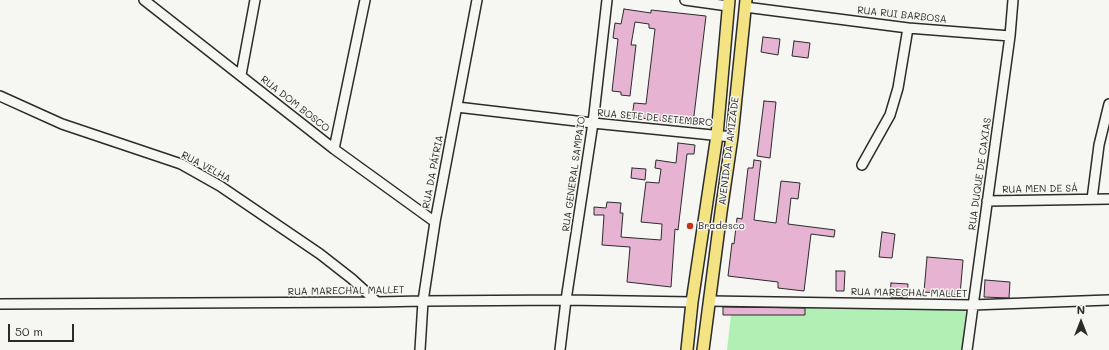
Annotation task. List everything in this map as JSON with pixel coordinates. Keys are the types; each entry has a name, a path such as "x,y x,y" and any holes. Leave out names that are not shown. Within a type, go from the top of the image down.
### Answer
{"main road":[{"name":"AVENIDA DA AMIZADE","path":"687,350 692,302 717,134 728,3"},
{"name":"AVENIDA DA AMIZADE","path":"703,350 732,137 746,3"},
{"path":"705,210 721,212"}],"street":[{"name":"RUA DOM BOSCO","path":"144,0 334,149 435,222"},
{"path":"241,75 255,0"},
{"path":"334,149 365,0"},
{"name":"RUA DA PÁTRIA","path":"420,350 423,301 435,222 477,0"},
{"name":"RUA GENERAL SAMPAIO","path":"560,350 566,300 593,123 607,0"},
{"path":"685,0 728,3"},
{"name":"RUA DUQUE DE CAXIAS","path":"967,350 1010,36 1013,0"},
{"name":"RUA RUI BARBOSA","path":"746,3 908,28 1010,36"},
{"path":"862,165 890,116 898,88 908,28"},
{"name":"RUA VELHA","path":"0,96 62,124 181,164 220,186 320,254 352,279 377,302"},
{"name":"RUA MEN DE SÁ","path":"1092,199 1097,158 1109,104"},
{"name":"RUA SETE DE SETEMBRO","path":"457,107 593,123 717,134 732,137"},
{"name":"RUA MEN DE SÁ","path":"987,201 1109,199"},
{"name":"RUA MARECHAL MALLET","path":"0,304 566,300 692,302"},
{"name":"RUA MARECHAL MALLET","path":"709,301 972,305 1109,300"}],"green space":[{"path":"805,307 966,309 962,350 727,350 731,315 804,315"}],"building":[{"path":"624,9 651,13 651,10 706,16 693,124 632,117 634,103 646,104 655,29 649,28 649,24 635,22 631,45 636,45 630,96 621,95 621,92 612,91 618,39 613,38 615,23 621,24"},
{"path":"763,37 780,39 778,55 761,52"},
{"path":"794,41 810,43 808,58 792,56"},
{"path":"764,101 776,102 770,158 757,156"},
{"path":"678,143 695,145 694,154 687,154 678,230 675,229 671,287 627,282 630,247 602,245 604,215 594,215 594,207 606,208 607,202 621,203 620,213 623,213 621,237 661,240 662,224 641,222 646,182 659,183 661,169 655,168 656,160 676,163"},
{"path":"754,160 761,161 754,220 776,223 781,181 800,183 798,199 791,198 788,224 835,230 834,237 811,234 804,291 778,288 778,282 728,276 737,218 742,219 748,168 753,168"},
{"path":"632,168 646,169 645,180 631,178"},
{"path":"882,232 895,234 892,258 879,257"},
{"path":"927,257 963,260 960,295 924,292"},
{"path":"836,271 845,271 844,291 836,291"},
{"path":"985,280 1010,282 1009,298 984,297"},
{"path":"891,283 908,284 907,298 890,297"},
{"path":"723,307 805,308 805,315 723,315"}],"place":[{"name":"Bradesco","path":"690,226"}]}
